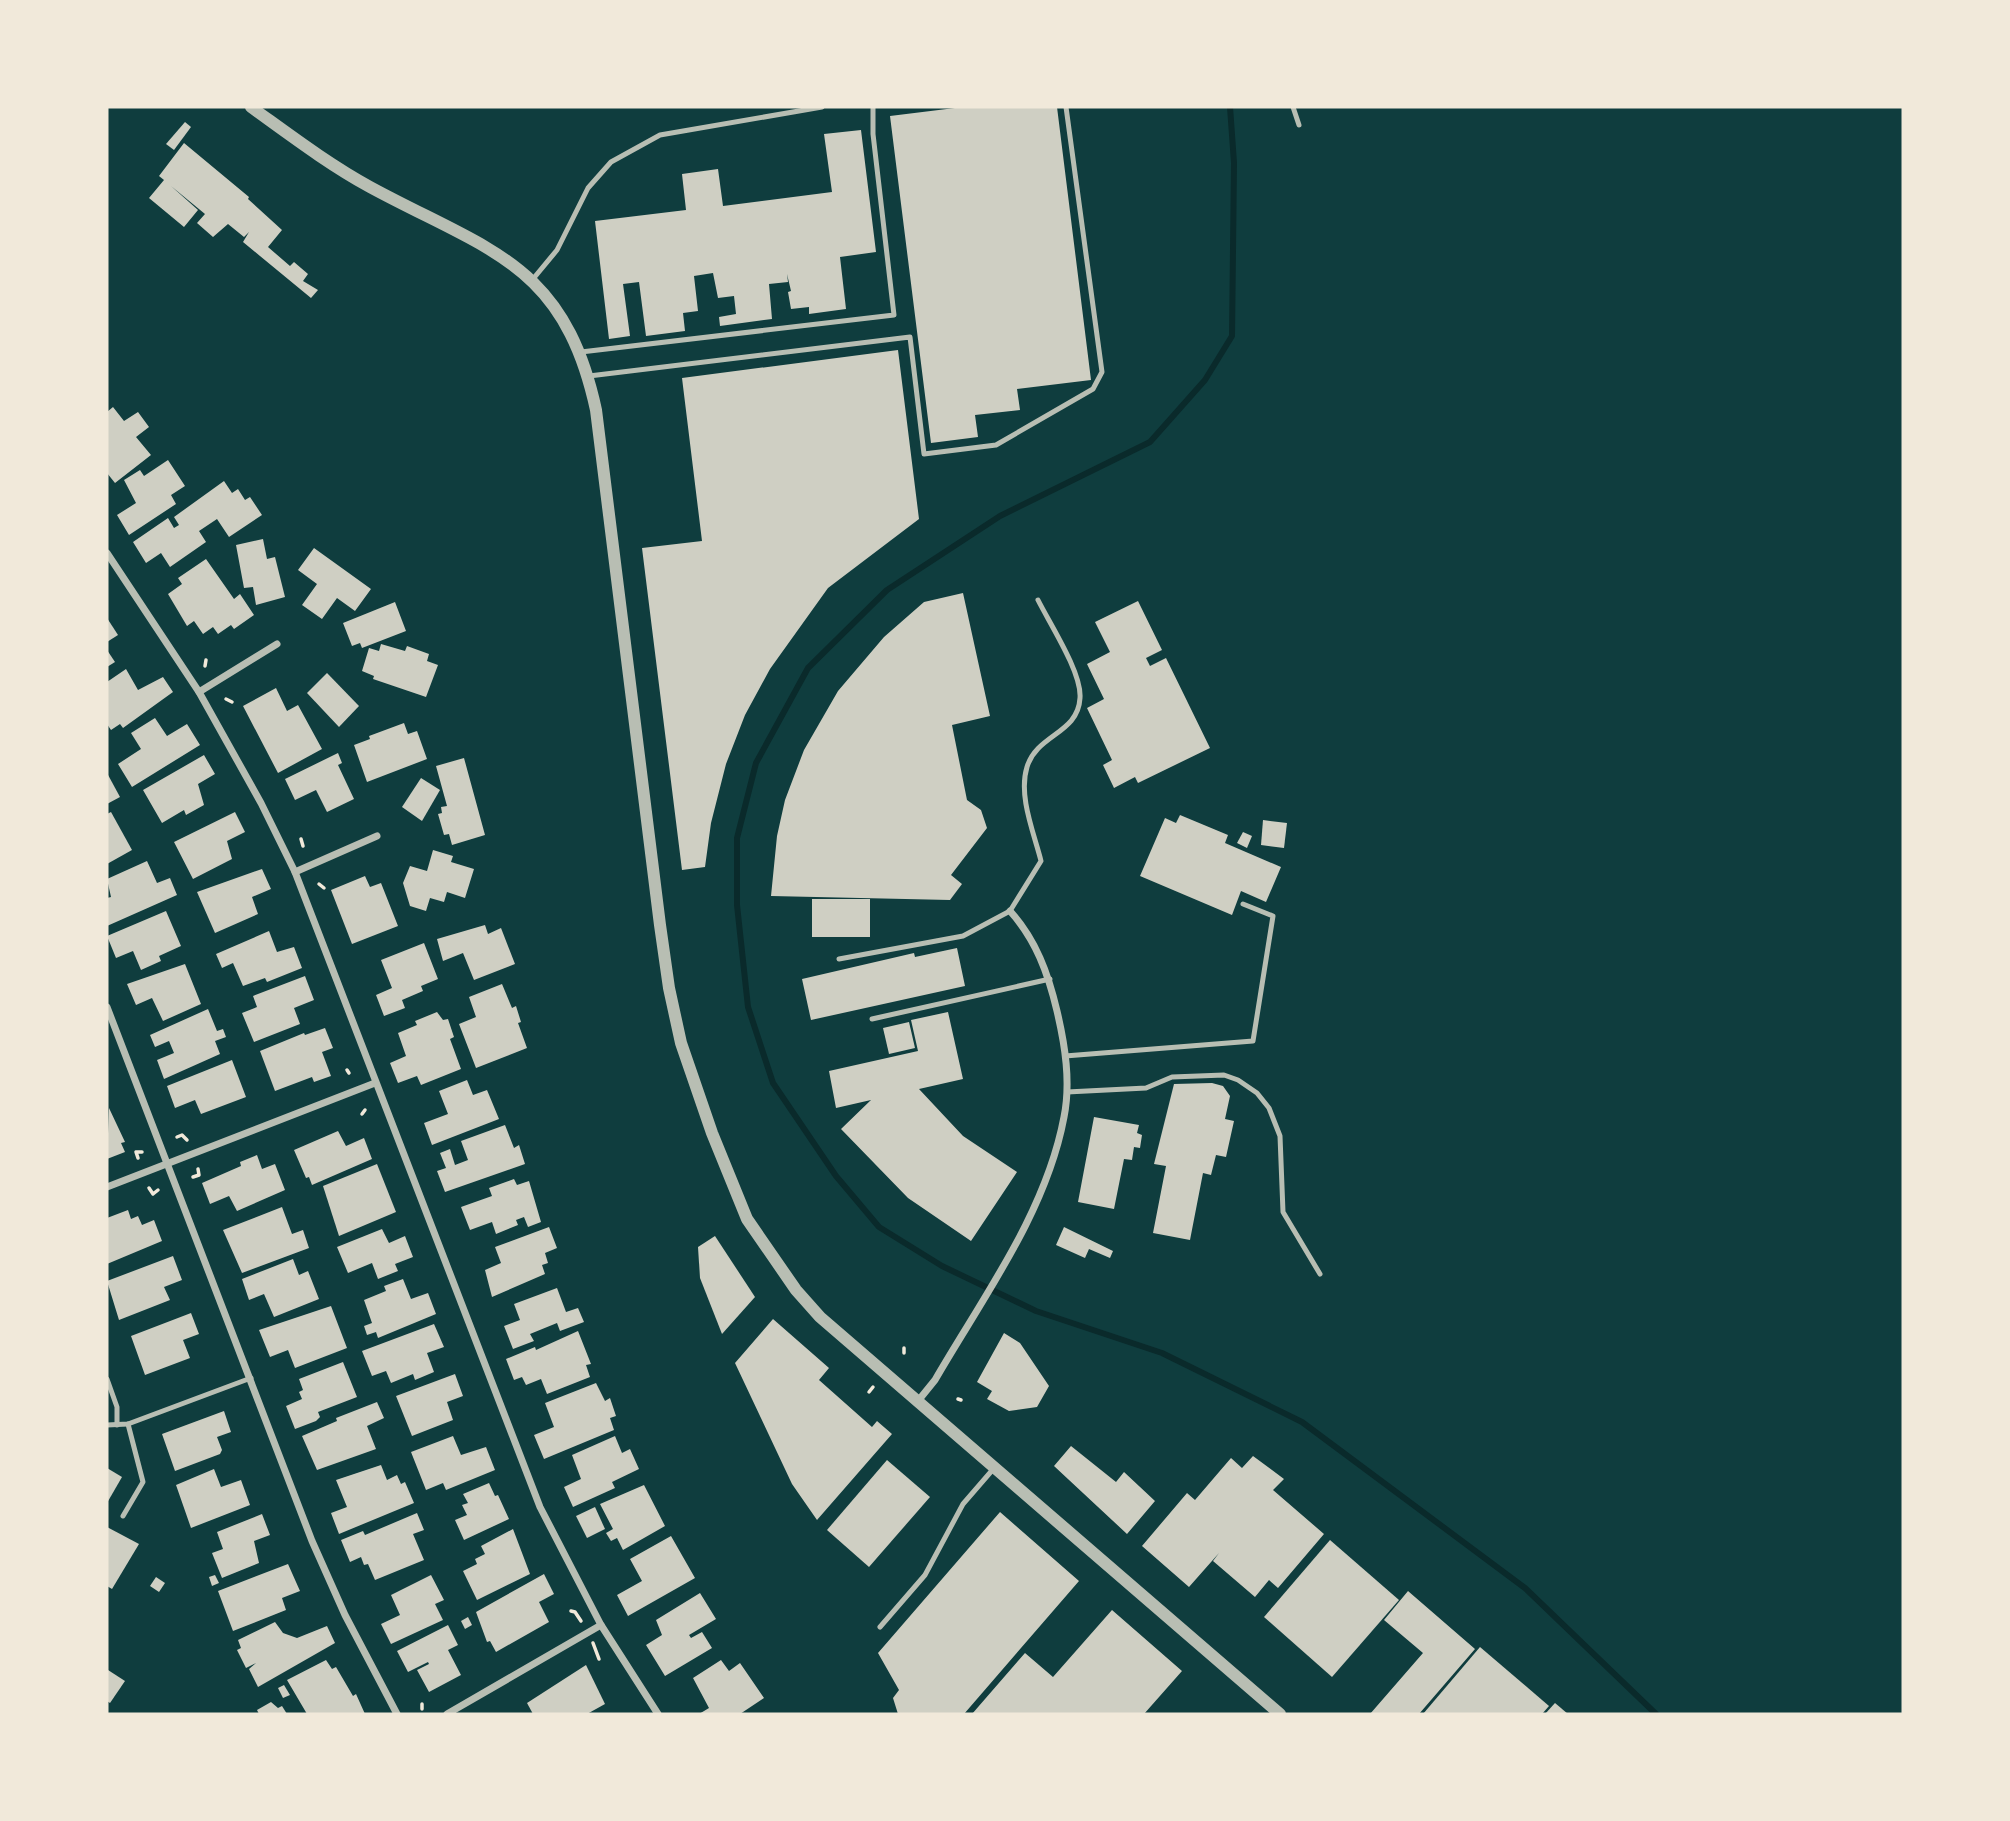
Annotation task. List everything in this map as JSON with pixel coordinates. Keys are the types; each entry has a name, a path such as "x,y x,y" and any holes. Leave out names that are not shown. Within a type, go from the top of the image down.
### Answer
{"street":[{"path":"251,107 339,168 486,244 533,279 559,312 581,352 596,410 669,988 681,1043 712,1133 747,1219 776,1263 820,1317 1280,1714"},
{"path":"107,553 199,692 261,803 295,872 540,1507 600,1625 658,1714"},
{"path":"199,692 277,644"},
{"path":"295,872 377,836"},
{"path":"918,1401 935,1380 964,1331 1042,1189 1065,1116 1065,1056 1050,979 1029,932 1010,911"},
{"path":"107,1007 312,1541 345,1615 397,1714"},
{"path":"107,1187 375,1083"},
{"path":"447,1714 600,1625"}],"lane":[{"path":"533,279 557,250 588,188 611,162 636,146 660,135 822,107"},
{"path":"581,352 894,314 873,134 873,107"},
{"path":"589,376 910,337 923,454 996,445 1093,389 1102,372 1066,107"},
{"path":"1293,107 1299,125"},
{"path":"839,959 963,936 1010,911 1041,861 1026,800 1027,767 1035,751 1070,726 1078,712 1081,695 1077,678 1038,600"},
{"path":"1065,1056 1253,1041 1273,916 1244,904"},
{"path":"872,1019 1050,979"},
{"path":"1067,1092 1146,1088 1172,1077 1224,1075 1238,1080 1256,1093 1269,1108 1280,1136 1283,1212 1320,1273"},
{"path":"107,1425 128,1424 251,1378"},
{"path":"107,1379 117,1407 117,1425"},
{"path":"123,1516 143,1482 128,1424"},
{"path":"880,1627 925,1575 963,1504 995,1467"}],"path":[{"path":"205,666 206,660"},
{"path":"226,699 232,702"},
{"path":"302,839 303,846"},
{"path":"319,884 324,888"},
{"path":"177,1137 183,1135 187,1140"},
{"path":"138,1158 136,1153 142,1152"},
{"path":"192,1177 199,1175 198,1169"},
{"path":"149,1188 153,1194 158,1190"},
{"path":"869,1392 873,1387"},
{"path":"599,1653 599,1659"}],"building":[{"path":"963,107 1057,107 1091,380 1017,389 1020,410 975,415 978,437 931,443 890,116"},
{"path":"185,122 191,127 174,150 166,144"},
{"path":"861,130 876,252 840,257 846,309 809,314 809,307 791,309 788,292 791,291 787,274 788,282 769,284 772,319 720,326 719,317 736,314 734,296 718,298 713,273 694,276 698,311 683,313 685,331 646,336 639,282 623,284 630,336 609,339 595,221 686,210 682,174 718,169 723,206 832,192 824,134"},
{"path":"184,143 249,197 248,199 282,230 268,247 290,266 294,262 308,274 303,281 318,290 311,298 243,242 249,232 244,237 228,224 213,237 197,223 205,214 171,186 198,210 184,227 149,198 164,180 159,176"},
{"path":"898,350 919,519 828,588 770,669 745,715 726,764 711,823 705,867 682,870 642,548 702,541 682,378"},
{"path":"113,407 124,421 138,412 149,427 136,437 151,455 115,483 107,473 107,412"},
{"path":"168,460 185,486 171,495 176,504 129,535 117,515 136,503 124,480 140,470 144,476"},
{"path":"224,481 232,493 238,489 245,500 250,497 262,515 229,537 217,519 199,531 206,542 170,567 161,553 146,563 133,542 168,518 174,528 179,525 174,517"},
{"path":"263,539 267,559 275,557 285,597 256,605 253,587 244,588 236,545"},
{"path":"314,548 371,589 355,611 337,598 322,619 302,605 317,584 298,570"},
{"path":"206,559 234,599 240,594 254,615 234,629 231,625 218,634 213,627 203,634 194,621 187,626 168,594 182,584 178,578"},
{"path":"963,593 990,716 952,725 967,800 981,810 987,828 951,875 962,884 950,900 771,896 777,836 785,800 804,750 838,691 884,637 924,602"},
{"path":"1138,601 1162,650 1146,658 1150,666 1166,658 1210,748 1138,783 1135,777 1114,788 1103,765 1112,760 1087,708 1104,699 1087,664 1110,652 1095,622"},
{"path":"395,602 406,631 362,648 360,643 352,646 343,623"},
{"path":"107,618 118,635 107,642"},
{"path":"381,644 405,651 407,646 429,654 427,661 438,665 426,697 373,679 374,676 362,671 369,648 379,651"},
{"path":"107,650 115,662 107,667"},
{"path":"126,669 138,690 163,677 173,692 123,728 120,724 111,730 107,724 107,682"},
{"path":"327,673 359,706 339,727 307,693"},
{"path":"276,688 287,711 298,705 322,749 278,773 243,706"},
{"path":"155,718 167,736 187,724 200,745 132,787 118,764 141,749 131,733"},
{"path":"404,723 408,734 417,731 427,759 367,782 354,745 370,739 369,736"},
{"path":"338,753 342,763 338,765 354,799 327,812 316,790 295,800 285,779"},
{"path":"204,755 215,774 198,784 204,805 186,815 184,810 162,823 143,790"},
{"path":"464,758 485,835 452,845 449,834 444,835 438,814 442,813 441,807 447,806 436,766"},
{"path":"107,773 120,797 107,804"},
{"path":"421,778 440,790 422,821 402,807"},
{"path":"111,812 132,850 107,864 107,814"},
{"path":"235,812 245,832 227,841 232,859 193,879 174,842"},
{"path":"1180,815 1228,835 1225,843 1281,867 1266,902 1241,891 1232,915 1140,876 1165,818 1176,823"},
{"path":"1263,820 1287,823 1284,848 1261,845"},
{"path":"1243,832 1252,836 1247,848 1237,843"},
{"path":"433,850 453,856 451,862 474,869 465,898 447,892 444,902 430,898 426,911 410,906 403,883 410,866 427,871"},
{"path":"147,861 157,883 170,878 177,895 107,926 107,898 111,897 107,879"},
{"path":"262,869 271,889 252,897 258,914 215,933 197,892"},
{"path":"365,876 370,887 381,883 398,926 352,944 331,890"},
{"path":"812,899 870,899 870,937 812,937"},
{"path":"166,911 181,946 159,956 161,961 141,970 133,951 116,958 107,936"},
{"path":"485,925 488,934 501,928 515,964 474,980 463,953 443,961 437,939"},
{"path":"269,931 277,952 294,947 302,968 267,982 265,978 243,986 233,963 222,968 216,954"},
{"path":"424,943 438,979 421,986 423,991 402,1000 405,1008 384,1016 376,995 392,988 381,960"},
{"path":"957,948 965,986 811,1020 802,979 914,953 915,957"},
{"path":"185,964 201,1004 163,1021 152,998 136,1005 127,984"},
{"path":"305,976 314,1000 294,1008 300,1024 254,1042 242,1013 257,1007 253,996"},
{"path":"502,984 512,1008 516,1006 521,1022 518,1023 527,1048 476,1068 459,1024 476,1017 469,997"},
{"path":"208,1009 217,1031 223,1029 226,1037 215,1041 220,1054 164,1079 157,1060 174,1053 169,1041 155,1047 150,1035"},
{"path":"437,1012 443,1020 448,1019 454,1037 450,1039 461,1069 421,1085 417,1076 398,1083 390,1063 406,1056 398,1033 417,1025 415,1021"},
{"path":"948,1012 963,1079 919,1089 963,1136 1017,1172 971,1241 908,1198 841,1129 871,1100 836,1108 829,1071 918,1051 911,1020"},
{"path":"909,1022 915,1048 889,1054 883,1028"},
{"path":"325,1028 333,1048 322,1052 331,1076 314,1082 312,1077 275,1091 260,1051 304,1033 305,1035"},
{"path":"232,1060 246,1097 201,1114 195,1100 175,1108 167,1086"},
{"path":"467,1080 473,1095 487,1090 499,1119 432,1145 424,1123 448,1114 439,1091"},
{"path":"1212,1083 1223,1086 1230,1096 1225,1119 1234,1121 1226,1157 1216,1155 1211,1175 1203,1173 1190,1240 1153,1233 1166,1166 1154,1164 1174,1084"},
{"path":"109,1108 125,1142 121,1143 125,1152 107,1159"},
{"path":"1094,1117 1139,1125 1137,1133 1142,1135 1140,1148 1134,1147 1132,1160 1124,1159 1114,1209 1078,1202"},
{"path":"505,1125 514,1148 519,1145 525,1164 445,1192 437,1171 446,1168 440,1153 450,1149 455,1165 468,1160 461,1141"},
{"path":"338,1131 346,1146 364,1138 372,1159 312,1185 309,1177 306,1178 294,1150"},
{"path":"257,1155 262,1169 275,1164 285,1190 237,1211 229,1196 210,1204 202,1183 241,1166 240,1162"},
{"path":"377,1164 396,1212 339,1236 323,1186"},
{"path":"514,1179 517,1185 529,1181 541,1222 528,1227 524,1217 516,1220 518,1225 496,1234 492,1222 470,1230 461,1207 492,1196 489,1188"},
{"path":"282,1207 292,1234 303,1230 309,1248 242,1273 223,1230"},
{"path":"128,1210 131,1219 138,1216 142,1225 154,1220 162,1241 107,1264 107,1218"},
{"path":"549,1227 557,1248 545,1253 548,1263 542,1265 545,1274 492,1297 485,1270 501,1263 495,1247"},
{"path":"1064,1227 1113,1251 1110,1258 1089,1249 1085,1258 1056,1245"},
{"path":"382,1229 389,1243 405,1236 413,1257 395,1264 398,1271 378,1279 372,1263 348,1273 337,1247"},
{"path":"715,1236 755,1297 722,1334 700,1278 698,1247"},
{"path":"173,1256 182,1280 164,1287 170,1300 119,1320 107,1281"},
{"path":"293,1259 299,1275 308,1271 319,1299 274,1317 264,1294 249,1300 242,1279"},
{"path":"403,1279 411,1299 428,1293 436,1314 378,1338 376,1332 367,1335 364,1326 372,1323 364,1300 386,1291 384,1286"},
{"path":"557,1288 566,1312 578,1308 584,1322 560,1331 557,1323 530,1334 534,1341 513,1349 504,1326 520,1320 514,1304"},
{"path":"331,1306 347,1348 295,1368 288,1350 270,1357 259,1330"},
{"path":"191,1313 199,1334 183,1340 190,1358 145,1375 131,1336"},
{"path":"773,1319 829,1368 819,1380 872,1427 877,1421 892,1434 817,1520 792,1484 735,1363"},
{"path":"434,1324 444,1347 427,1353 434,1372 415,1380 413,1374 391,1383 386,1371 372,1376 362,1351"},
{"path":"578,1331 591,1364 586,1365 590,1377 547,1394 541,1379 526,1385 522,1377 514,1380 506,1359 535,1347 536,1350"},
{"path":"1004,1333 1020,1343 1049,1386 1037,1407 1009,1411 987,1399 992,1391 977,1382"},
{"path":"343,1362 357,1397 318,1412 320,1417 316,1421 295,1429 286,1406 302,1399 299,1392 303,1390 299,1379"},
{"path":"455,1374 463,1396 447,1402 453,1420 412,1436 396,1396"},
{"path":"596,1383 605,1401 610,1398 616,1416 610,1418 614,1430 544,1459 534,1435 554,1427 545,1403"},
{"path":"377,1402 384,1418 367,1426 376,1449 317,1470 302,1436 337,1421 336,1418"},
{"path":"224,1411 231,1432 217,1437 222,1450 220,1454 175,1471 162,1434"},
{"path":"453,1436 461,1455 486,1447 495,1470 446,1490 443,1483 426,1490 411,1452"},
{"path":"615,1436 622,1453 630,1449 639,1469 612,1482 615,1488 573,1507 564,1487 581,1479 572,1455"},
{"path":"1071,1446 1116,1482 1124,1472 1155,1501 1127,1534 1054,1466"},
{"path":"1253,1456 1284,1479 1273,1490 1324,1534 1278,1588 1269,1580 1255,1597 1213,1561 1219,1553 1189,1587 1142,1546 1187,1493 1195,1500 1231,1458 1242,1468"},
{"path":"887,1460 930,1497 869,1567 827,1530"},
{"path":"381,1465 387,1480 397,1475 401,1484 405,1482 414,1503 339,1534 331,1513 347,1507 336,1480"},
{"path":"107,1468 122,1477 107,1503"},
{"path":"214,1469 221,1487 241,1480 250,1505 191,1528 176,1485"},
{"path":"489,1483 509,1519 464,1540 455,1520 467,1515 462,1505 468,1503 463,1494"},
{"path":"644,1485 665,1526 623,1550 617,1538 611,1541 606,1533 613,1529 600,1504"},
{"path":"595,1507 605,1529 587,1538 576,1516"},
{"path":"1000,1512 1079,1581 964,1714 898,1714 893,1698 899,1690 878,1653"},
{"path":"417,1513 424,1530 413,1534 424,1560 375,1580 368,1564 364,1565 361,1557 350,1562 341,1540 363,1531 365,1535"},
{"path":"262,1514 270,1535 254,1541 259,1563 222,1578 212,1553 223,1549 217,1532"},
{"path":"107,1527 139,1544 112,1589 107,1586"},
{"path":"513,1529 530,1574 477,1600 463,1571 477,1564 475,1559 485,1554 481,1546"},
{"path":"671,1536 695,1578 628,1616 617,1595 642,1581 630,1559"},
{"path":"1330,1540 1399,1600 1332,1677 1264,1617"},
{"path":"288,1564 300,1591 282,1598 286,1610 233,1631 218,1591"},
{"path":"544,1574 554,1594 539,1602 549,1622 496,1652 490,1641 487,1642 476,1612"},
{"path":"215,1575 219,1583 212,1586 209,1577"},
{"path":"431,1575 444,1600 435,1604 443,1620 391,1644 381,1624 400,1615 391,1595"},
{"path":"156,1577 165,1583 159,1592 150,1586"},
{"path":"1408,1591 1475,1649 1419,1714 1370,1714 1423,1653 1384,1620"},
{"path":"700,1593 716,1619 689,1635 691,1638 702,1632 712,1648 665,1676 646,1645 662,1635 656,1620"},
{"path":"1112,1610 1182,1671 1144,1714 972,1714 1025,1653 1053,1677"},
{"path":"468,1617 472,1625 465,1629 461,1621"},
{"path":"275,1622 283,1633 297,1638 327,1626 335,1643 258,1687 249,1669 256,1663 246,1668 237,1650 241,1648 238,1640"},
{"path":"448,1625 458,1645 448,1650 461,1675 429,1692 417,1670 429,1664 428,1662 408,1672 397,1651"},
{"path":"1480,1647 1549,1706 1542,1714 1423,1714"},
{"path":"326,1660 332,1669 336,1667 353,1696 356,1694 365,1714 307,1714 287,1680"},
{"path":"721,1660 729,1671 740,1663 764,1698 740,1714 699,1714 709,1708 693,1678"},
{"path":"586,1665 605,1704 587,1714 533,1714 527,1703"},
{"path":"108,1670 125,1681 110,1703 107,1701"},
{"path":"284,1685 290,1695 283,1698 278,1688"},
{"path":"271,1702 278,1708 282,1706 287,1714 259,1714 257,1710"},
{"path":"1555,1703 1568,1714 1545,1714"}],"waterway":[{"path":"1230,107 1234,163 1232,336 1205,380 1150,442 1000,516 887,590 808,668 756,763 737,838 737,905 748,1007 773,1083 836,1176 879,1227 942,1266 1036,1311 1162,1353 1302,1422 1525,1588 1656,1714"}]}
